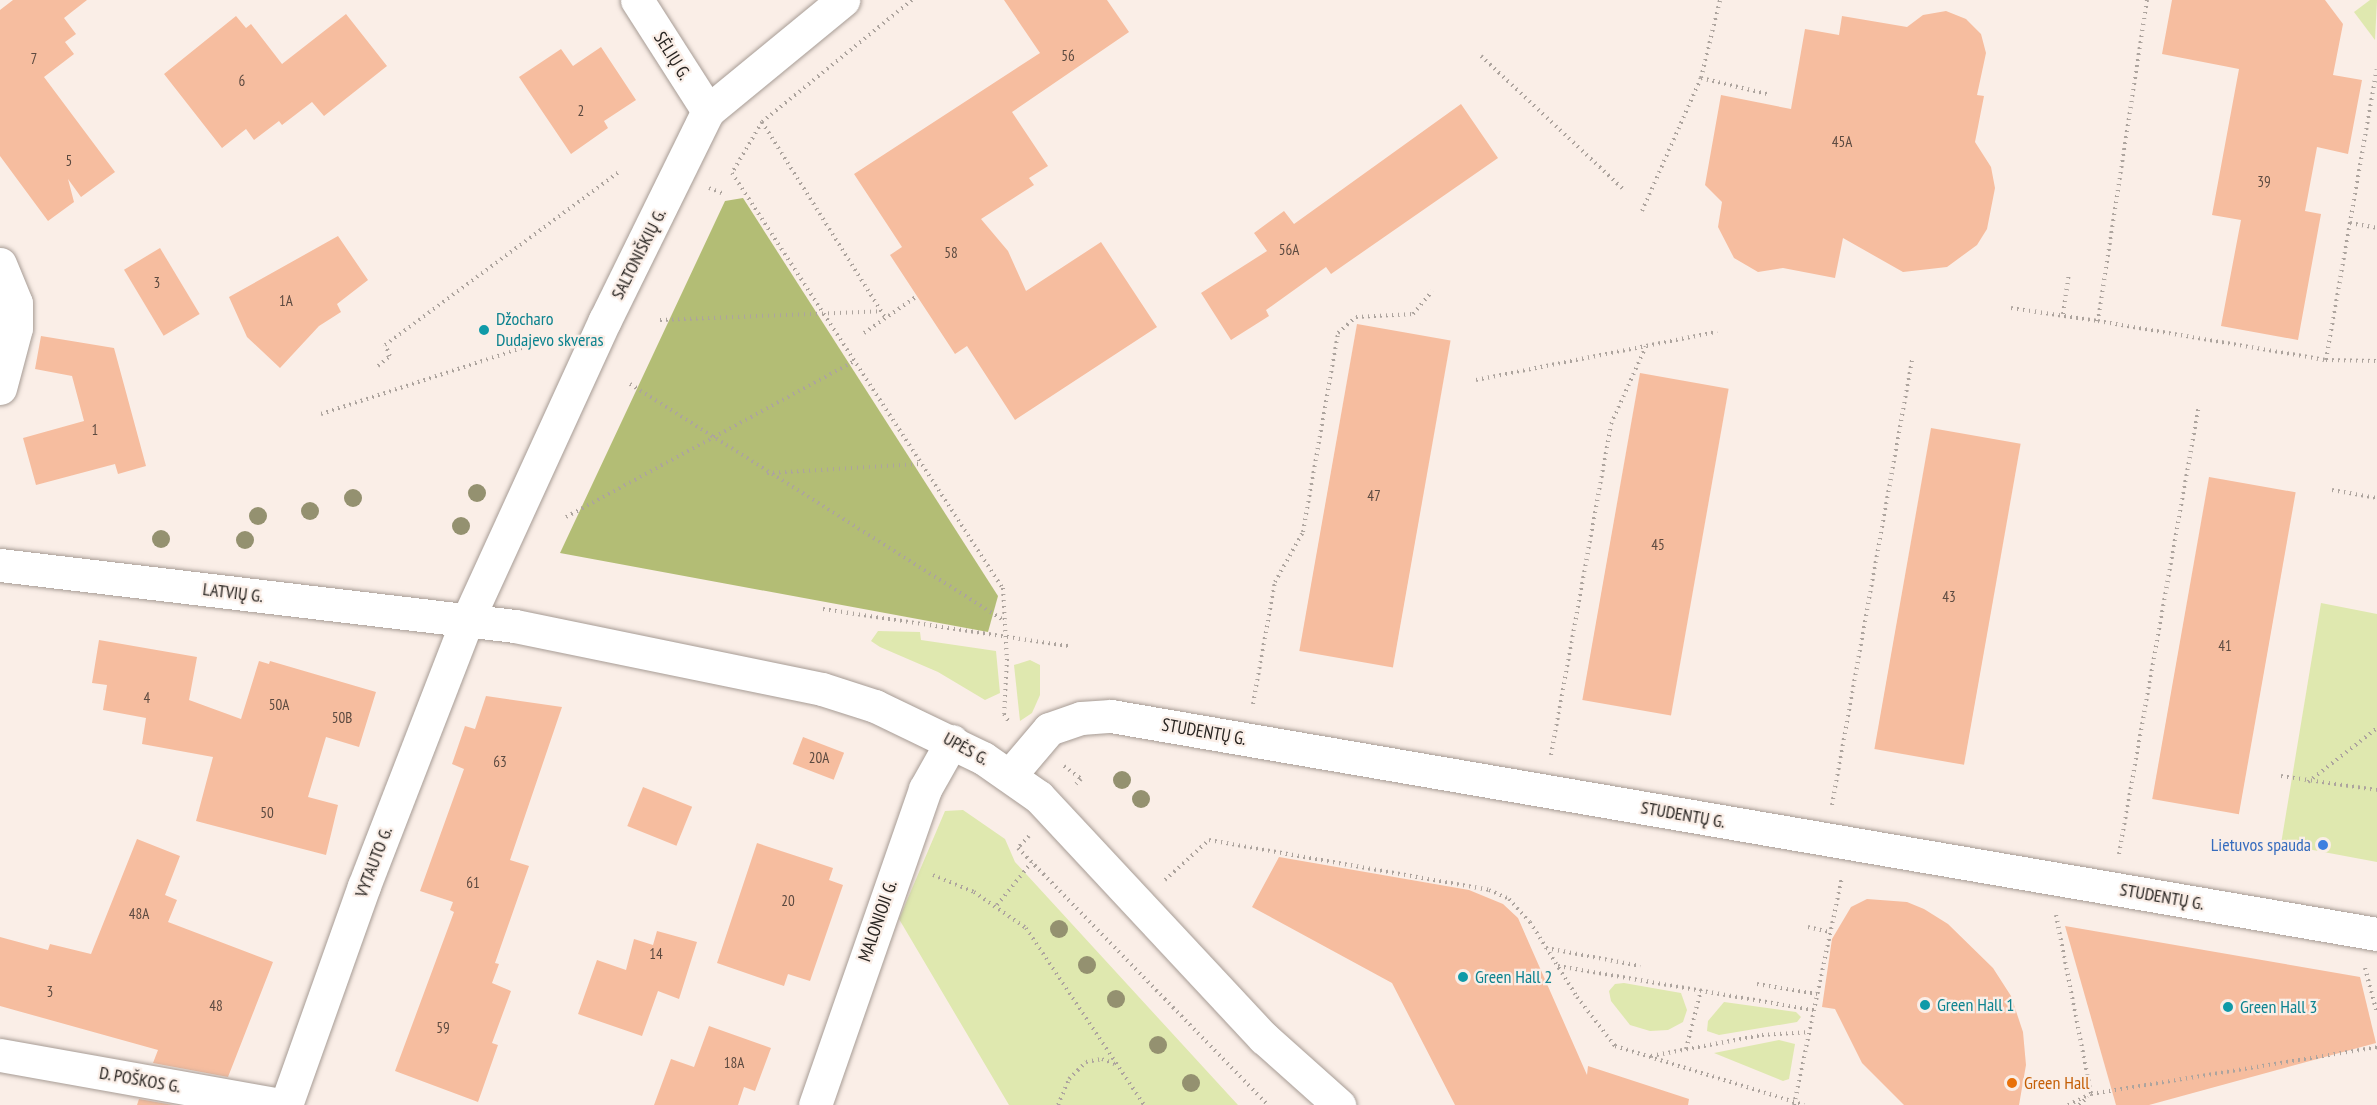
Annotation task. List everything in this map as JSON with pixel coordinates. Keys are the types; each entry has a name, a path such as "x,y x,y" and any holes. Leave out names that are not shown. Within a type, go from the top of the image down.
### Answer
{"street":[{"name":"SĖLIŲ G.","path":"637,0 708,111"},
{"name":"SALTONIŠKIŲ G.","path":"467,621 605,320 708,111 843,0"},
{"path":"0,264 16,303 16,328 0,387"},
{"name":"LATVIŲ G.","path":"0,565 467,621"},
{"name":"UPĖS G.","path":"467,621 515,626 822,689 875,706 952,741 1010,775 1040,797 1264,1038 1339,1105"},
{"name":"VYTAUTO G.","path":"286,1105 364,886 467,621"},
{"name":"STUDENTŲ G.","path":"1010,775 1049,729 1081,718 1111,717 2377,934"},
{"name":"MALONIOJI G.","path":"815,1105 925,789 952,741"},
{"name":"D. POŠKOS G.","path":"0,1055 280,1105"}],"path":[{"path":"912,0 762,122 732,172 920,464 1003,588 1006,639 1004,714 1012,726 1037,745"},
{"path":"1642,211 1701,78 1720,0"},
{"path":"2098,321 2147,0"},
{"path":"1481,56 1623,189"},
{"path":"2326,360 2377,69"},
{"path":"1701,78 1767,94"},
{"path":"762,122 886,319"},
{"path":"378,366 390,356 385,345 620,171"},
{"path":"2350,223 2377,228"},
{"path":"2063,314 2069,273"},
{"path":"1246,740 1275,582 1303,532 1338,333 1356,317 1413,314 1432,291"},
{"path":"864,333 917,296"},
{"path":"2012,308 2063,314 2326,360 2377,361"},
{"path":"660,320 881,311"},
{"path":"1476,380 1717,332"},
{"path":"321,414 537,343"},
{"path":"1545,791 1611,424 1646,346"},
{"path":"1795,1104 1830,932 1838,842 1912,359"},
{"path":"566,518 713,436 855,361"},
{"path":"630,384 767,473 1005,621"},
{"path":"2113,889 2199,406"},
{"path":"767,473 920,464"},
{"path":"2332,490 2377,498"},
{"path":"823,609 1006,639 1068,646"},
{"path":"2308,782 2377,728"},
{"path":"2281,776 2308,782 2377,790"},
{"path":"1140,903 1209,840 1489,890 1509,899 1615,1046 1804,1105"},
{"path":"898,862 948,880 997,905 1026,928 1144,1105"},
{"path":"997,905 1032,862"},
{"path":"2048,878 2091,1094"},
{"path":"1808,927 1830,932"},
{"path":"1545,947 1640,966"},
{"path":"1557,966 1814,1010"},
{"path":"1757,984 1817,994"},
{"path":"1686,1049 1701,990"},
{"path":"1648,1057 1762,1035 1810,1032"},
{"path":"2068,1105 2091,1094 2377,1047"},
{"path":"1058,1105 1069,1079 1086,1062 1102,1059 1116,1064"},
{"path":"2079,1105 2091,1094"}],"green space":[{"path":"2370,0 2377,0 2375,40 2354,12"},
{"path":"743,198 998,596 988,632 560,553 725,201"},
{"path":"2321,603 2377,614 2377,862 2281,844"},
{"path":"878,631 920,632 921,640 996,651 1000,693 985,700 938,672 880,647 871,641"},
{"path":"1030,660 1040,665 1040,695 1032,713 1020,721 1014,665"},
{"path":"963,810 1005,839 1015,862 1238,1105 1009,1105 899,919 945,811"},
{"path":"1624,983 1681,993 1687,1010 1683,1022 1668,1030 1650,1031 1630,1025 1611,1001 1609,991 1615,984"},
{"path":"1724,1002 1796,1012 1801,1017 1797,1022 1719,1035 1707,1031 1708,1021"},
{"path":"1779,1040 1795,1044 1789,1079 1783,1081 1714,1053"}],"building":[{"path":"13,0 87,0 64,18 76,34 65,42 74,54 44,77 115,172 81,197 68,179 74,202 48,221 0,156 0,10"},
{"path":"1004,0 1107,0 1129,32 1012,112 1048,166 1029,178 1034,185 981,219 1008,251 1026,291 1101,242 1157,327 1015,420 967,346 955,354 890,255 902,247 854,174 1040,53"},
{"path":"2172,0 2325,0 2343,24 2333,75 2362,80 2348,154 2317,147 2305,211 2321,214 2298,340 2221,326 2241,220 2212,215 2239,69 2162,54"},
{"path":"1946,11 1966,19 1981,34 1986,53 1977,95 1984,96 1975,142 1991,167 1995,188 1987,229 1977,245 1947,267 1903,272 1843,238 1835,278 1783,268 1758,272 1734,258 1718,227 1722,202 1705,185 1721,95 1791,109 1805,29 1839,35 1842,16 1907,27 1923,15"},
{"path":"346,14 387,66 324,116 312,102 282,125 279,121 254,140 246,129 222,148 164,74 236,16 246,28 251,24 282,64"},
{"path":"601,47 636,100 604,121 608,128 571,154 519,77 561,49 573,66"},
{"path":"1461,104 1498,158 1331,274 1326,267 1266,310 1269,316 1231,340 1201,293 1267,251 1254,233 1284,211 1294,224"},
{"path":"338,236 368,280 337,304 341,312 319,326 280,368 247,337 229,297"},
{"path":"160,248 200,314 164,336 124,270"},
{"path":"1357,324 1451,340 1393,667 1299,651"},
{"path":"41,336 114,348 146,466 118,474 115,464 36,485 23,438 84,421 72,376 35,369"},
{"path":"1640,373 1729,389 1671,716 1582,700"},
{"path":"1931,428 2021,444 1964,765 1874,749"},
{"path":"2209,477 2296,492 2239,814 2152,799"},
{"path":"99,640 197,657 189,700 241,719 259,661 269,664 270,661 376,692 359,747 326,737 308,797 338,805 326,855 196,821 213,757 142,744 146,718 103,710 107,685 92,683"},
{"path":"486,696 562,707 510,860 529,866 495,963 499,964 492,983 511,991 492,1043 498,1045 478,1102 395,1071 454,912 450,910 453,902 420,891 464,769 452,764 465,726 475,729"},
{"path":"803,737 844,753 834,780 793,764"},
{"path":"643,787 692,807 676,846 627,826"},
{"path":"137,839 180,856 165,895 177,900 168,922 273,962 228,1077 153,1063 158,1050 0,1006 0,937 48,950 50,944 91,954"},
{"path":"757,843 833,868 829,880 843,885 810,981 788,974 784,986 717,963"},
{"name":"Green Hall 2","path":"1279,857 1469,890 1503,904 1518,918 1587,1075 1588,1066 1689,1099 1688,1105 1455,1105 1392,983 1252,907"},
{"name":"Green Hall 1","path":"1867,899 1907,902 1924,909 1948,924 1993,968 2011,996 2023,1032 2026,1065 2019,1105 1904,1105 1862,1063 1835,1009 1822,1007 1832,939 1851,907"},
{"name":"Green Hall 3","path":"2065,926 2360,977 2376,1043 2149,1105 2116,1105"},
{"path":"657,931 697,942 679,999 658,991 642,1036 578,1014 597,960 626,970 634,939 653,945"},
{"path":"709,1026 771,1048 755,1091 744,1087 738,1105 654,1105 671,1059 694,1067"},
{"path":"139,1099 173,1105 137,1105"}],"place":[{"name":"Džocharo Dudajevo skveras","path":"484,330"},
{"name":"Lietuvos spauda","path":"2323,845"},
{"name":"Green Hall 2","path":"1463,977"},
{"name":"Green Hall 1","path":"1925,1005"},
{"name":"Green Hall 3","path":"2228,1007"},
{"name":"Green Hall","path":"2012,1083"}]}
